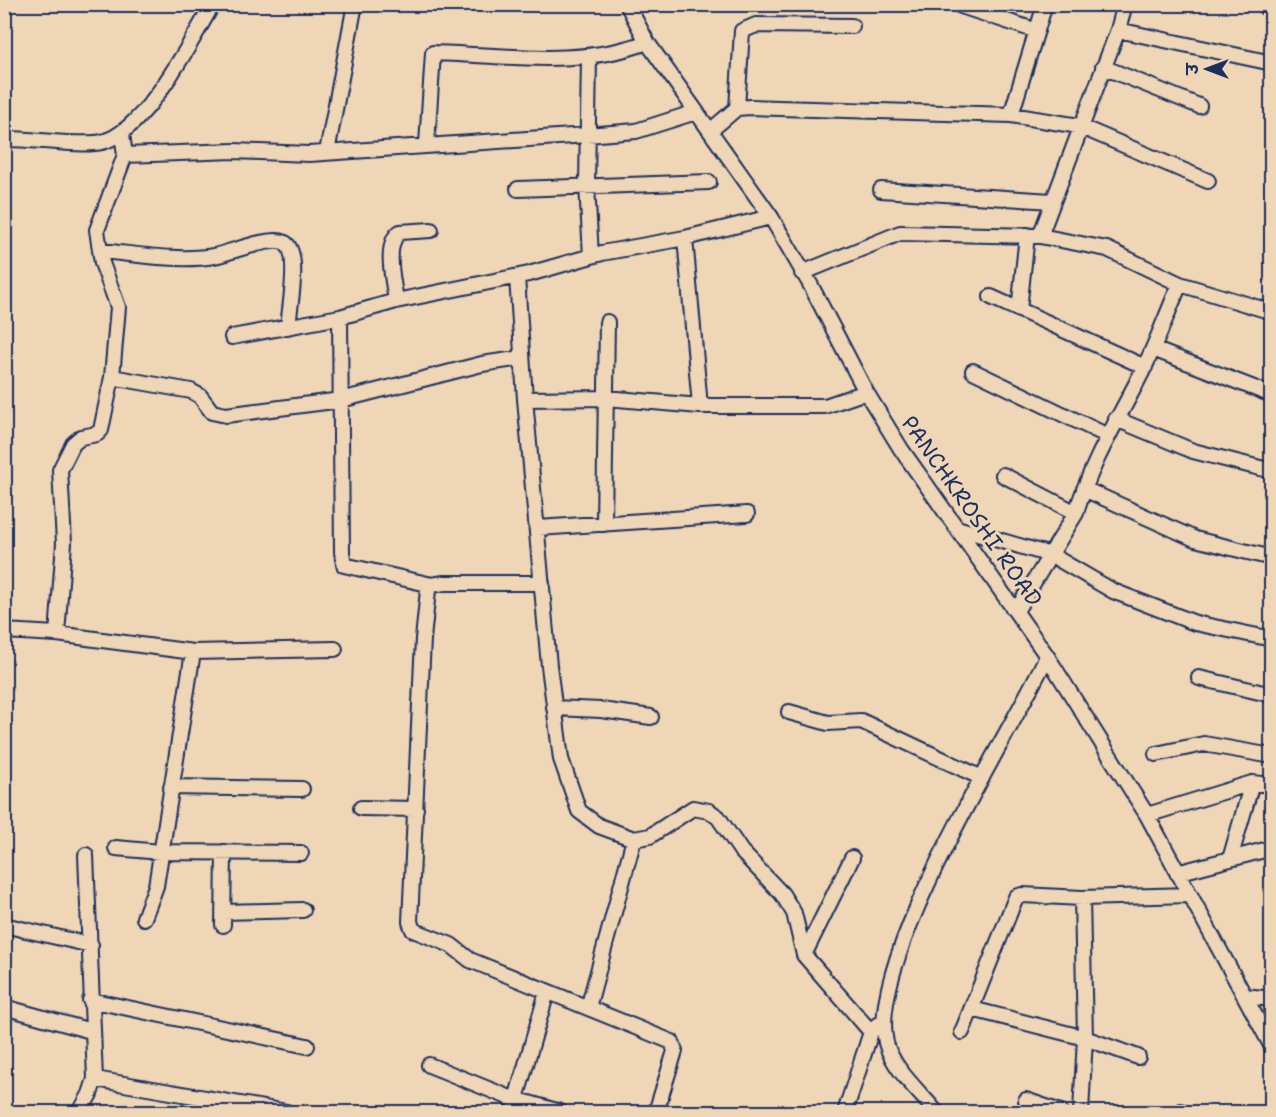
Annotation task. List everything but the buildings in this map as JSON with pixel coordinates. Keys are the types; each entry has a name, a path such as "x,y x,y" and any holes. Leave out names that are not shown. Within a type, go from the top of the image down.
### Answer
{"street":[{"path":"4,139 100,143 122,134 153,100 213,4"},
{"path":"327,152 355,4"},
{"name":"PANCHKROSHI ROAD","path":"627,4 647,42 771,218 866,392 901,449 960,529 981,564 1047,656 1147,815 1272,1047"},
{"path":"1011,115 1045,4"},
{"path":"1019,310 1033,236 1052,201 1079,126 1118,30 1125,4"},
{"path":"961,6 1037,31"},
{"path":"737,108 742,31 747,27 756,25 852,26"},
{"path":"1118,30 1272,63"},
{"path":"427,144 433,53 589,57 619,53 647,42"},
{"path":"589,57 586,185 591,256"},
{"path":"1103,67 1199,106"},
{"path":"710,131 737,108 1011,115 1079,126 1208,182"},
{"path":"125,155 234,151 327,152 587,135 636,131 696,112"},
{"path":"57,634 64,543 60,470 73,444 81,437 97,434 101,430 112,377 118,307 100,251 97,230 99,219 125,155 122,134"},
{"path":"518,189 710,182"},
{"path":"881,190 1052,201"},
{"path":"232,337 340,317 396,302 517,277 591,256 685,238 771,218"},
{"path":"396,302 391,252 396,235 400,232 431,230"},
{"path":"802,273 900,233 1033,236 1107,249 1179,284 1272,312"},
{"path":"685,238 700,406"},
{"path":"100,251 192,258 213,256 274,240 285,243 291,251 294,264 288,327"},
{"path":"517,277 525,399 554,708 561,759 579,811 599,826 634,839 650,836 693,808 709,811 718,817 741,851 782,894 794,913 804,955 871,1032"},
{"path":"1016,611 1077,513 1084,489 1116,419 1145,367 1179,284"},
{"path":"991,297 1145,367"},
{"path":"340,317 344,565 432,585 542,583"},
{"path":"604,524 607,322"},
{"path":"1153,349 1272,395"},
{"path":"112,377 191,391 200,396 212,412 219,414 341,400 483,364 522,358"},
{"path":"973,371 1108,436"},
{"path":"525,399 606,398 700,406 825,406 866,392"},
{"path":"1116,419 1193,451 1272,471"},
{"path":"1003,475 1077,513"},
{"path":"1084,489 1195,538 1272,558"},
{"path":"538,528 747,514"},
{"path":"960,529 1052,555 1123,595 1195,623 1272,639"},
{"path":"432,585 426,596 410,922 412,930 451,945 470,960 660,1035 675,1046 656,1113"},
{"path":"4,631 57,634 193,652 335,649"},
{"path":"144,918 156,886 193,652"},
{"path":"936,1113 892,1061 886,1042 884,1018 896,958 965,809 1047,656"},
{"path":"1199,678 1272,695"},
{"path":"554,708 601,710 651,717"},
{"path":"789,712 828,723 861,721 982,778"},
{"path":"1156,754 1185,746 1204,744 1272,756"},
{"path":"1147,815 1252,783 1272,785"},
{"path":"1230,859 1252,783"},
{"path":"171,787 302,789"},
{"path":"361,808 416,809"},
{"path":"588,1008 634,839"},
{"path":"116,848 160,852 301,853"},
{"path":"1177,873 1272,848"},
{"path":"224,852 223,919 303,910"},
{"path":"80,1113 95,1079 91,1031 91,945 86,855"},
{"path":"804,955 852,858"},
{"path":"962,1032 1016,897 1022,895 1082,898 1190,895"},
{"path":"1081,1113 1085,1038 1082,898"},
{"path":"4,925 91,945"},
{"path":"515,1106 547,992"},
{"path":"1245,996 1272,999"},
{"path":"90,1000 307,1046"},
{"path":"4,1007 91,1031"},
{"path":"972,1009 1085,1038 1138,1057"},
{"path":"845,1113 871,1032 884,1018"},
{"path":"429,1065 515,1106 560,1113"},
{"path":"95,1079 287,1113"},
{"path":"1026,1100 1061,1113"}]}
